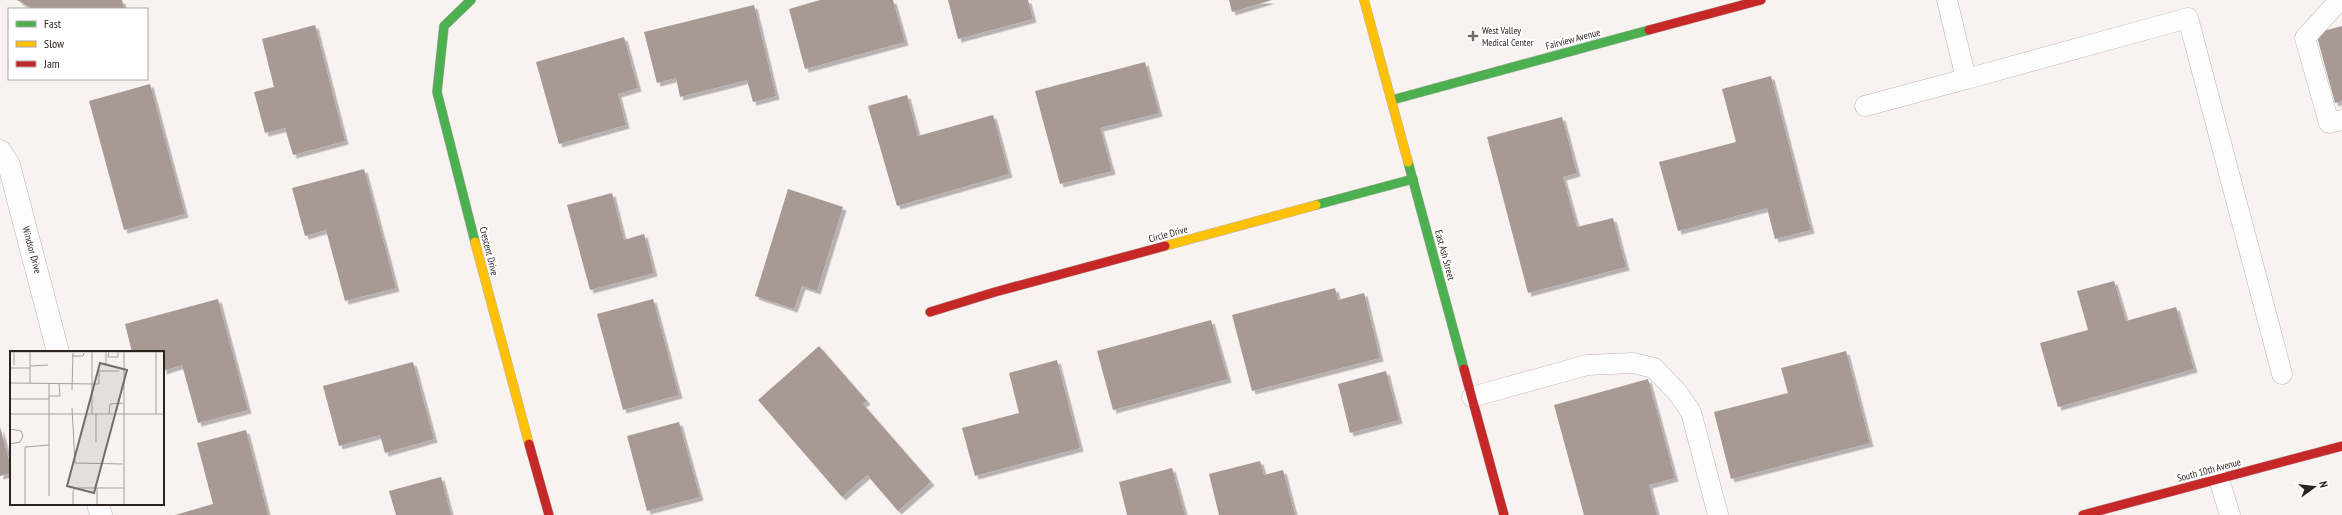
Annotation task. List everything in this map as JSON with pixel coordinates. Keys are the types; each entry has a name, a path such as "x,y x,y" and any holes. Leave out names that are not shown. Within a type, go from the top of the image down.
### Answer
{"street":[{"name":"Crescent Drive","path":"471,0 444,26 437,92 496,321 550,515"},
{"name":"East Ash Street","path":"1364,0 1504,515"},
{"name":"Fairview Avenue","path":"1392,100 1761,0"},
{"name":"Windsor Drive","path":"0,151 9,165 58,351"},
{"name":"Circle Drive","path":"930,312 995,292 1413,179"},
{"name":"South 10th Avenue","path":"2083,515 2342,446"},
{"path":"98,505 101,515"}],"lane":[{"path":"1947,0 1966,79"},
{"path":"2336,4 2305,38 2329,123 2342,120"},
{"path":"1865,106 2188,18 2282,374"},
{"path":"1472,397 1586,365 1633,363 1654,368 1677,392 1691,412 1718,515"},
{"path":"2219,479 2230,515"}],"building":[{"path":"17,0 122,0 124,8 31,8"},
{"path":"820,0 893,0 905,42 805,69 789,9"},
{"path":"948,0 1028,0 1033,19 958,39"},
{"path":"1229,0 1272,0 1232,12"},
{"path":"754,5 776,96 753,102 747,80 680,97 676,78 657,83 644,32"},
{"path":"315,25 345,141 293,155 285,128 265,133 254,92 274,87 262,39"},
{"path":"2342,26 2342,101 2335,103 2316,33"},
{"path":"624,37 638,88 618,94 626,125 559,144 536,62"},
{"path":"1145,62 1159,113 1100,128 1112,171 1060,184 1035,91"},
{"path":"1771,76 1811,230 1775,239 1767,208 1678,231 1659,162 1736,142 1722,89"},
{"path":"150,84 185,214 124,230 89,101"},
{"path":"907,95 918,136 993,115 1009,174 897,206 868,106"},
{"path":"1562,117 1577,173 1563,177 1577,227 1613,218 1626,267 1528,293 1487,137"},
{"path":"364,169 396,288 345,301 326,230 305,236 292,188"},
{"path":"788,189 843,207 817,291 802,286 794,309 755,296"},
{"path":"612,193 624,240 644,234 654,273 590,290 567,205"},
{"path":"2114,281 2126,321 2176,307 2194,369 2058,407 2040,343 2088,330 2077,291"},
{"path":"1335,288 1338,300 1364,293 1380,358 1252,391 1232,315"},
{"path":"218,299 248,410 198,423 182,365 164,371 164,351 132,351 125,324"},
{"path":"653,299 679,395 623,410 597,314"},
{"path":"1211,320 1228,379 1113,410 1097,351"},
{"path":"819,346 867,401 863,404 931,482 898,511 867,475 842,497 758,400"},
{"path":"1846,351 1870,443 1731,479 1714,412 1788,393 1781,368"},
{"path":"1057,360 1080,448 975,476 962,428 1019,413 1009,373"},
{"path":"413,362 434,439 385,453 380,435 339,446 323,386"},
{"path":"1386,371 1399,420 1350,433 1338,384"},
{"path":"1648,379 1675,478 1649,485 1657,515 1584,515 1554,405"},
{"path":"679,422 700,497 647,511 627,436"},
{"path":"0,427 10,463 10,473 0,476"},
{"path":"246,430 268,515 175,515 213,504 197,443"},
{"path":"1260,461 1264,475 1283,470 1295,515 1219,515 1209,474"},
{"path":"1172,468 1185,515 1127,515 1119,482"},
{"path":"441,477 451,515 396,515 389,491"}],"traffic: fast":[{"path":"471,0 444,26 437,92 475,242"},
{"path":"1392,100 1649,30"},
{"path":"1408,162 1464,369"},
{"path":"1316,205 1413,179"}],"traffic: slow":[{"path":"1364,0 1408,162"},
{"path":"1165,246 1316,205"},
{"path":"475,242 529,444"}],"traffic: jam":[{"path":"1649,30 1761,0"},
{"path":"930,312 995,292 1165,246"},
{"path":"1464,369 1504,515"},
{"path":"529,444 549,515"},
{"path":"2083,515 2342,446"}],"place":[{"name":"West Valley Medical Center","path":"1473,36"}]}
